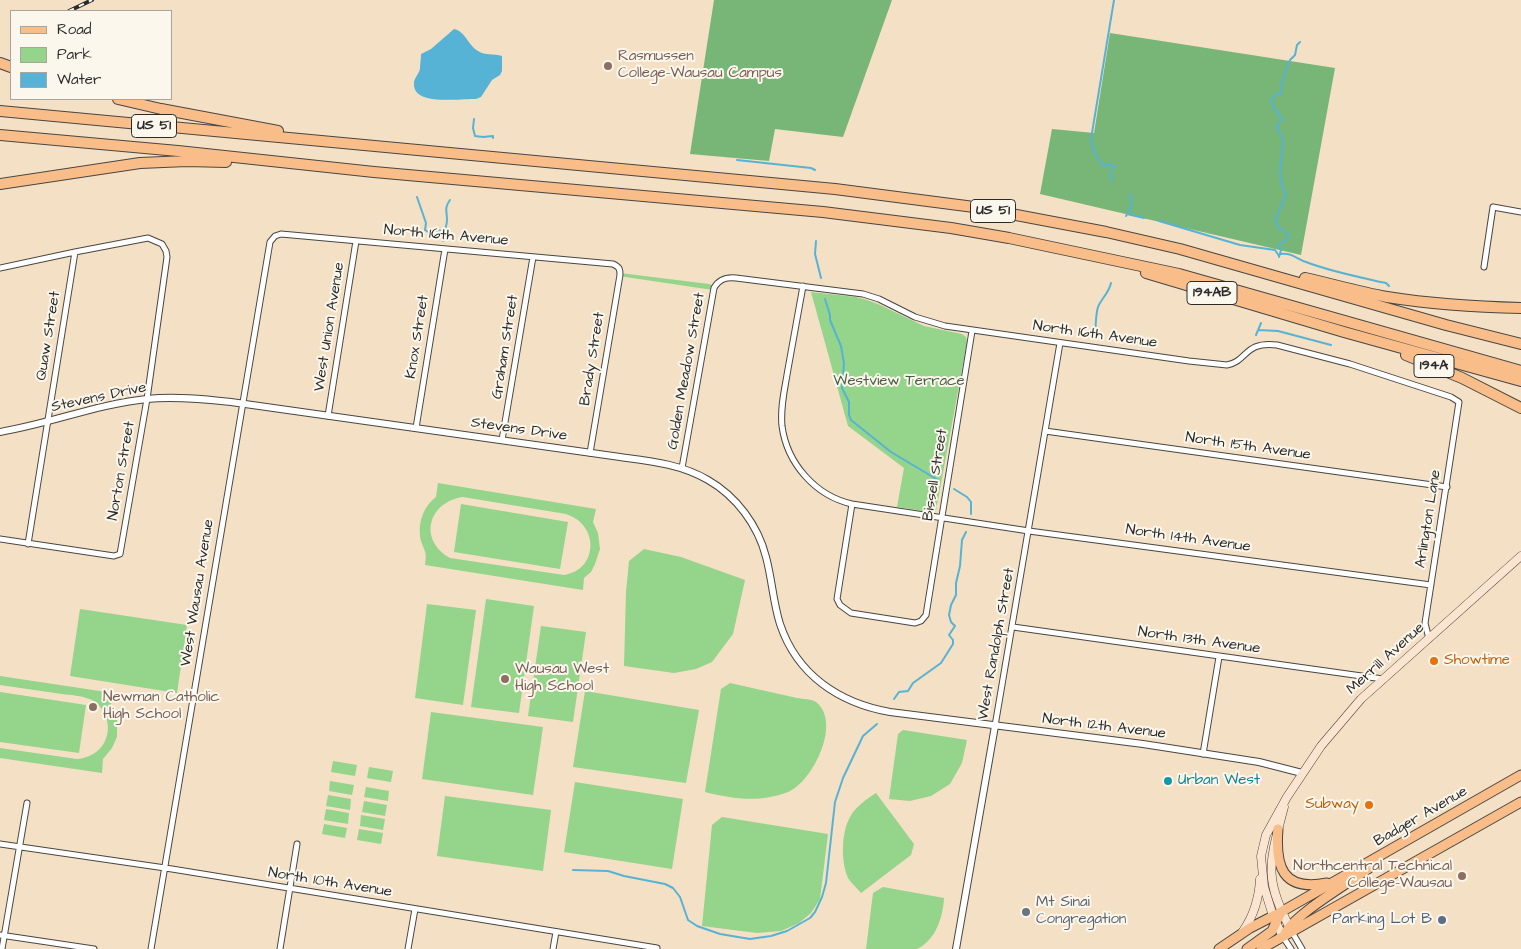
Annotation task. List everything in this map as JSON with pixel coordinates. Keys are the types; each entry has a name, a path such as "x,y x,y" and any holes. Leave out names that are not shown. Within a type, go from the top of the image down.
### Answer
{"highway":[{"path":"122,100 280,131 308,139"},
{"name":"US 51","path":"0,112 308,139 882,195 974,207 1050,221 1385,296 1434,303 1521,308"},
{"name":"US 51","path":"0,135 853,215 951,228 1080,253 1210,282 1521,371"},
{"path":"0,184 157,162 299,164"},
{"name":"US 51","path":"1180,249 1446,325 1521,344"},
{"name":"194AB","path":"1080,253 1344,332"},
{"path":"1344,332 1521,381"},
{"name":"194A","path":"1344,332 1446,371 1521,408"}],"main road":[{"name":"Merrill Avenue","path":"1288,931 1277,917 1264,887 1261,864 1262,848 1266,835 1287,797 1338,724 1383,679 1521,556"},
{"name":"Badger Avenue","path":"1277,917 1334,882 1521,775"},
{"name":"Merrill Avenue","path":"1287,797 1278,829 1270,871 1277,917 1288,931"},
{"path":"1288,931 1521,802"},
{"path":"1278,829 1278,858 1280,866 1286,875 1298,882 1309,885 1334,882"},
{"path":"1261,949 1288,931 1372,866 1385,853"},
{"path":"1241,934 1257,904 1261,864"},
{"path":"1219,949 1241,934 1277,917"},
{"path":"1247,949 1271,932 1277,917"}],"street":[{"path":"1484,267 1493,207 1521,212"},
{"name":"North 16th Avenue","path":"270,242 275,236 280,234 614,264 620,269"},
{"name":"Norton Street","path":"28,544 114,556 119,555 122,550 147,399 167,257 166,251 162,244 148,238 76,252"},
{"name":"West Union Avenue","path":"328,416 356,241"},
{"name":"West Wausau Avenue","path":"151,949 270,242"},
{"name":"Knox Street","path":"416,428 445,249"},
{"path":"0,268 76,252"},
{"name":"Quaw Street","path":"28,544 76,252"},
{"name":"Graham Street","path":"502,440 533,257"},
{"name":"Brady Street","path":"590,452 620,269"},
{"name":"North 16th Avenue","path":"719,281 724,278 736,278 863,294 879,299 924,320 945,326 1227,365 1233,364 1255,346 1277,345 1350,364 1451,397 1459,402"},
{"name":"Golden Meadow Street","path":"682,468 714,288 719,281"},
{"name":"North 14th Avenue","path":"803,286 782,404 784,436 793,459 808,479 832,497 852,504 1431,585"},
{"name":"Bissell Street","path":"852,504 837,600 850,613 914,623 921,621 926,615 972,331"},
{"name":"West Randolph Street","path":"956,949 1013,627 1060,343"},
{"name":"Stevens Drive","path":"0,432 117,404 147,399 192,399 242,404 590,452 682,468 709,480 724,491 741,508 755,528 766,558 780,624 788,642 802,664 828,688 844,698 870,708 902,713"},
{"name":"Arlington Lane","path":"1429,638 1425,622 1460,406 1459,402"},
{"name":"North 15th Avenue","path":"1045,431 1447,488"},
{"path":"0,540 28,544"},
{"name":"North 13th Avenue","path":"1013,627 1383,679"},
{"path":"1203,754 1220,657"},
{"name":"North 12th Avenue","path":"902,713 1203,754 1269,764 1302,773"},
{"path":"2,949 2,936 27,803"},
{"name":"North 10th Avenue","path":"0,844 165,868 657,948"},
{"path":"280,949 297,844"},
{"path":"408,949 415,909"},
{"path":"1288,931 1291,949"},
{"path":"1288,931 1302,949"},
{"path":"553,949 556,932"},
{"path":"2,936 94,949"}],"green space":[{"path":"714,0 892,0 843,137 775,129 769,161 690,154"},
{"path":"1110,33 1335,68 1301,255 1040,194 1052,129 1094,133"},
{"path":"620,273 715,286 713,290 619,276"},
{"name":"Westview Terrace","path":"811,292 867,300 924,326 962,334 966,337 967,342 936,511 931,512 897,507 904,468 848,426"},
{"path":"438,483 596,509 593,522 598,533 600,549 591,572 584,578 583,590 425,565 426,555 421,541 420,528 424,511 436,497","holes":["463,497 566,514 585,527 590,547 589,556 583,565 575,571 564,575 450,558 434,542 431,532 431,523 435,514 442,506 451,500"]},
{"path":"461,504 568,522 560,569 454,552"},
{"path":"644,549 681,557 745,580 733,634 712,662 696,669 674,673 624,666 626,592 629,561"},
{"path":"486,599 534,606 519,713 471,707"},
{"path":"427,604 476,610 463,705 415,698"},
{"path":"80,609 187,625 177,693 70,676"},
{"path":"541,626 586,632 573,722 528,716"},
{"path":"0,676 113,693 111,706 117,719 117,737 112,748 103,759 102,773 0,758 0,748 77,759 86,757 94,754 105,741 108,724 101,708 92,700 77,696 0,685"},
{"path":"730,683 812,700 823,711 826,723 821,751 807,777 788,792 767,798 746,799 705,792 721,689"},
{"path":"585,691 699,710 686,783 573,767"},
{"path":"0,692 86,705 79,753 0,742"},
{"path":"431,712 543,727 533,795 422,779"},
{"path":"903,730 967,740 962,763 950,784 931,796 910,801 889,799 898,734"},
{"path":"333,761 357,765 355,776 331,772"},
{"path":"369,767 393,771 391,782 367,778"},
{"path":"330,781 354,785 352,795 329,791"},
{"path":"575,782 683,799 672,869 564,852"},
{"path":"366,787 389,791 388,801 364,797"},
{"path":"876,793 914,844 911,855 861,893 849,880 844,864 845,831 855,809"},
{"path":"328,795 351,799 350,810 326,806"},
{"path":"445,796 551,810 543,871 437,856"},
{"path":"364,801 387,805 385,816 362,812"},
{"path":"326,809 349,813 348,824 324,820"},
{"path":"361,815 385,819 383,830 360,826"},
{"path":"722,817 828,834 820,899 811,913 799,923 781,931 757,933 702,926 712,825"},
{"path":"324,824 347,828 345,838 322,834"},
{"path":"359,829 383,833 381,844 357,840"},
{"path":"883,887 944,898 940,920 934,934 924,945 917,949 866,949 873,893"}],"water":[{"path":"454,29 461,32 481,53 502,56 502,71 500,75 492,80 481,97 476,99 439,100 421,95 415,91 414,83 420,69 421,54 431,49"}],"waterway":[{"path":"1113,182 1111,176 1114,166 1109,164 1104,166 1101,164 1095,154 1091,139 1114,0"},
{"path":"1279,257 1281,250 1279,244 1288,239 1288,233 1279,228 1275,220 1286,195 1280,174 1283,138 1276,127 1282,118 1275,110 1271,101 1274,96 1281,93 1282,82 1290,60 1295,55 1297,45 1300,42"},
{"path":"474,119 473,128 475,136 493,136 493,138"},
{"path":"737,160 815,170"},
{"path":"1126,216 1130,210 1132,198 1129,194"},
{"path":"417,197 426,223 425,230 430,233 438,230 444,232"},
{"path":"443,241 447,222 446,207 450,200"},
{"path":"1127,214 1144,218"},
{"path":"1159,221 1240,245 1275,250 1279,256"},
{"path":"816,241 815,254 821,278"},
{"path":"1280,254 1291,255 1326,269 1386,283 1389,286"},
{"path":"1095,339 1098,307 1109,290 1111,283"},
{"path":"825,299 830,320 841,346 844,363 842,388 849,402 851,420 891,452 938,480"},
{"path":"1256,335 1261,323"},
{"path":"1258,330 1278,331 1331,345"},
{"path":"954,489 967,497 971,502 971,514"},
{"path":"894,699 899,692 908,691 913,683 941,663 953,644 953,640 949,635 955,626 951,622 949,615 956,595 962,540 966,532"},
{"path":"573,870 608,871 665,884 673,888 680,897 688,920 697,926 720,934 750,939 771,936 787,931 810,918 822,897 826,883 835,802 843,778 863,736 877,724"}],"railway":[{"path":"71,10 92,0"}],"place":[{"name":"Rasmussen College-Wausau Campus","path":"608,66"},
{"name":"Showtime","path":"1434,661"},
{"name":"Wausau West High School","path":"505,679"},
{"name":"Newman Catholic High School","path":"93,707"},
{"name":"Urban West","path":"1168,781"},
{"name":"Subway","path":"1369,805"},
{"name":"Northcentral Technical College-Wausau","path":"1462,876"},
{"name":"Mt Sinai Congregation","path":"1026,912"},
{"name":"Parking Lot B","path":"1442,920"}]}
